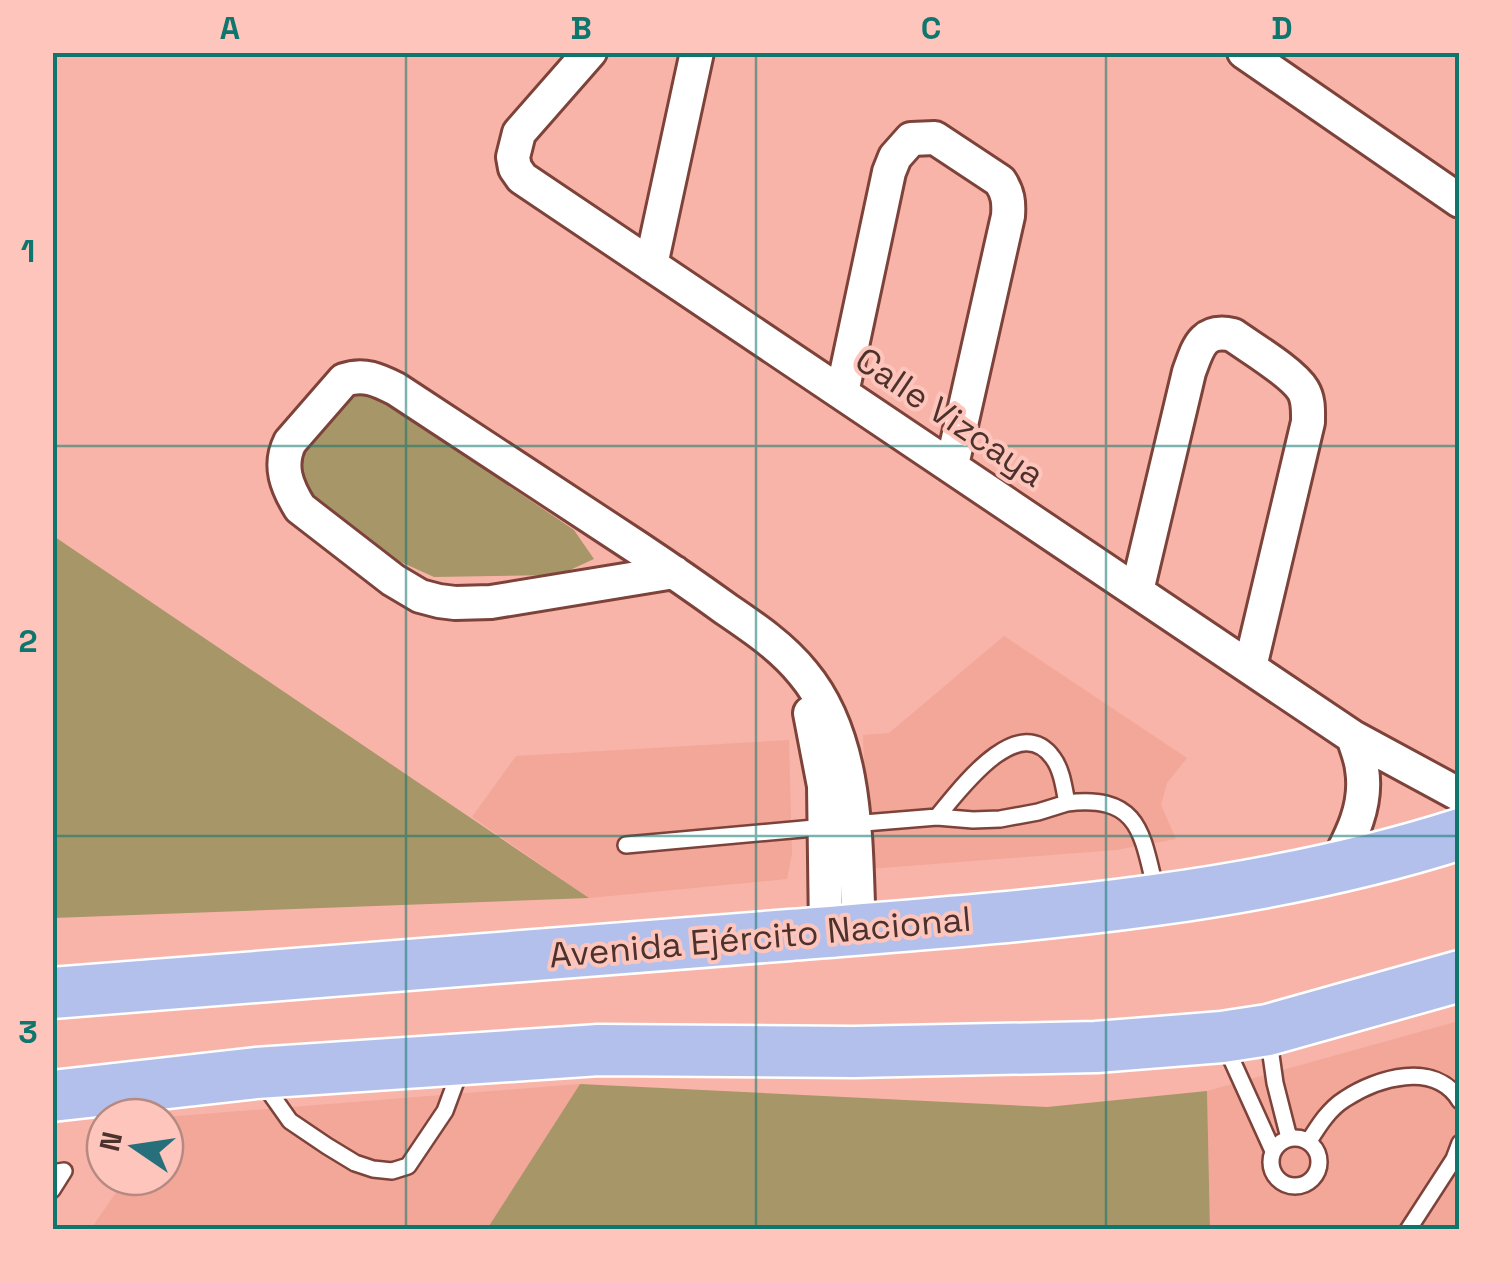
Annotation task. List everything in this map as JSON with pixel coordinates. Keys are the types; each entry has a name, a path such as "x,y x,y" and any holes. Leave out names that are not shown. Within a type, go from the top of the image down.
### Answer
{"main road":[{"name":"Avenida Ejército Nacional","path":"52,993 1061,911 1258,885 1334,869 1460,834"},
{"path":"52,1096 256,1073 599,1050 854,1052 1096,1047 1245,1034 1460,976"}],"street":[{"name":"Calle Vizcaya","path":"590,52 519,133 512,157 522,178 1353,737 1460,795"},
{"path":"651,265 697,52"},
{"path":"1244,52 1460,201"},
{"path":"842,393 889,172 910,138 935,138 1000,182 1006,190 1008,216 952,465"},
{"path":"1137,591 1188,372 1209,335 1233,335 1292,378 1308,403 1308,422 1250,667"},
{"path":"674,572 491,602 455,604 420,596 393,580 300,508 290,493 284,454 344,380 365,376 396,389 674,572 762,634 803,672 824,786 840,825 842,931"},
{"path":"1334,869 1354,833 1362,802 1362,768 1353,737"}],"lane":[{"path":"937,816 986,761 1004,748 1028,743 1044,748 1052,756 1060,770 1067,803"},
{"path":"626,845 937,816 1000,819 1067,803 1103,802 1131,816 1142,837 1158,899"},
{"path":"1245,1034 1274,1084 1288,1138"},
{"path":"1245,1034 1273,1151 1272,1171 1287,1185 1297,1186 1315,1177 1320,1158 1309,1141 1288,1138 1273,1151"},
{"path":"256,1073 290,1120 302,1129 355,1163 392,1171 408,1166 446,1111 465,1058"},
{"path":"1309,1141 1327,1114 1343,1100 1405,1075 1445,1086 1460,1101"},
{"path":"1408,1230 1454,1159 1460,1143"},
{"path":"52,1172 64,1172 52,1190"}],"shaded area":[{"path":"371,392 574,530 594,559 559,575 434,577 392,558 300,486 294,463 354,397"},
{"path":"52,535 589,898 53,918"},
{"path":"1004,636 1187,758 1167,783 1161,805 1176,839 1116,850 868,869 863,735 889,733"},
{"path":"789,740 792,854 787,879 589,898 472,817 516,756"},
{"path":"1459,1021 1457,1230 1210,1229 1207,1091"},
{"path":"580,1084 487,1229 90,1230 113,1197 185,1197 185,1115"},
{"path":"580,1084 1047,1107 1207,1091 1210,1229 487,1229"}]}
